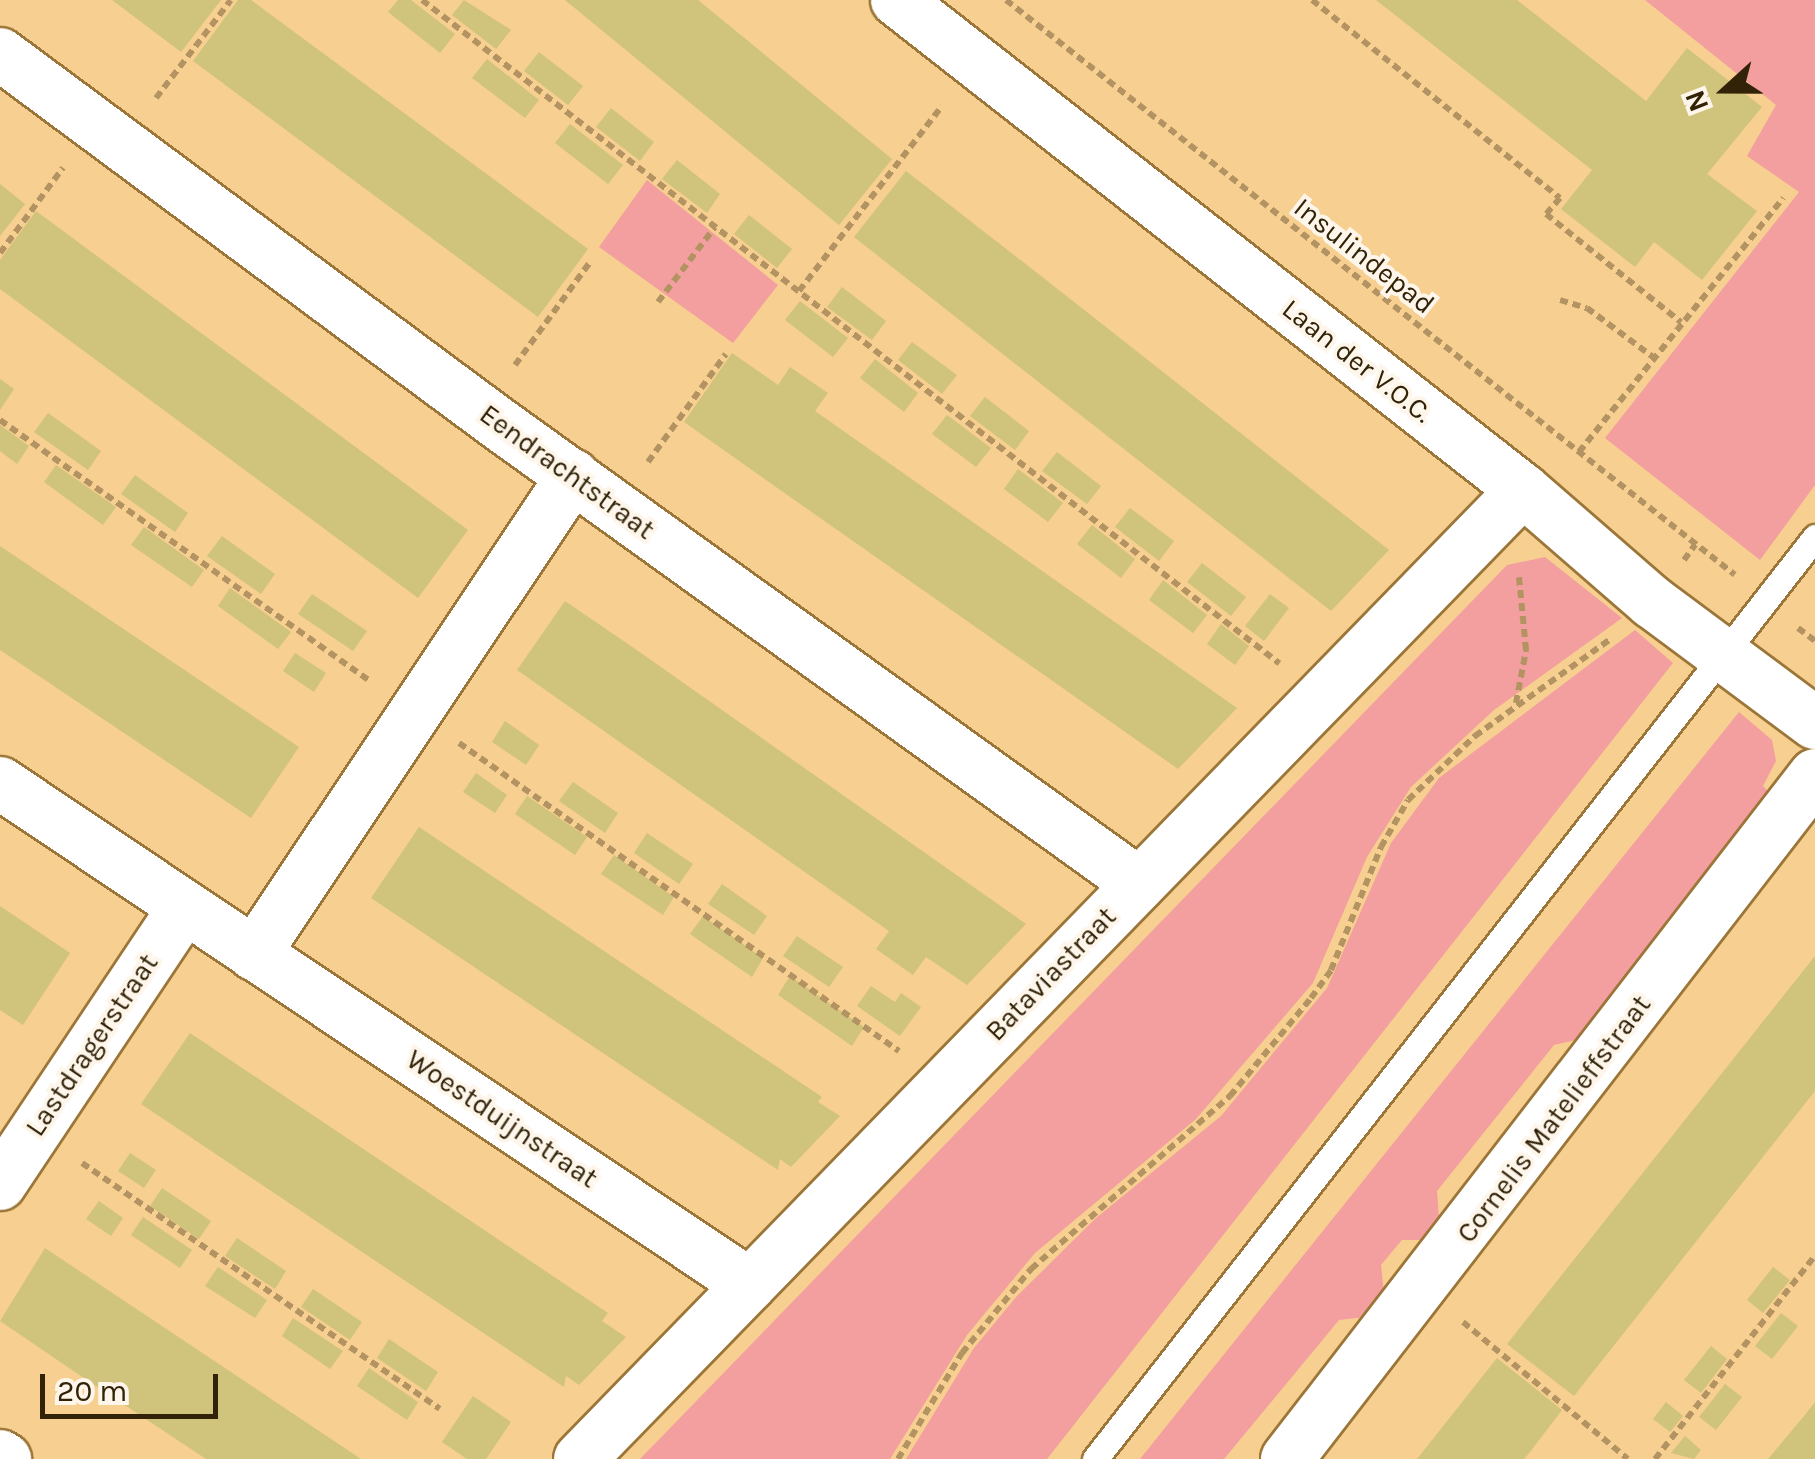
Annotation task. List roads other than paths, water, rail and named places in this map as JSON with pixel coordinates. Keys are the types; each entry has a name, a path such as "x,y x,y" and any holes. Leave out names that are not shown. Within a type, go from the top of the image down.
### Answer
{"street":[{"name":"Laan der V.O.C.","path":"898,0 1524,490 1652,602 1815,723"},
{"name":"Eendrachtstraat","path":"0,54 615,508 1140,884"},
{"path":"254,954 574,476"},
{"name":"Bataviastraat","path":"580,1459 1524,490"},
{"name":"Cornelis Matelieffstraat","path":"1288,1459 1424,1290 1815,774"},
{"name":"Woestduijnstraat","path":"0,784 750,1285"},
{"name":"Lastdragerstraat","path":"0,1184 184,907"}],"lane":[{"path":"1095,1459 1726,657 1815,537"}]}
